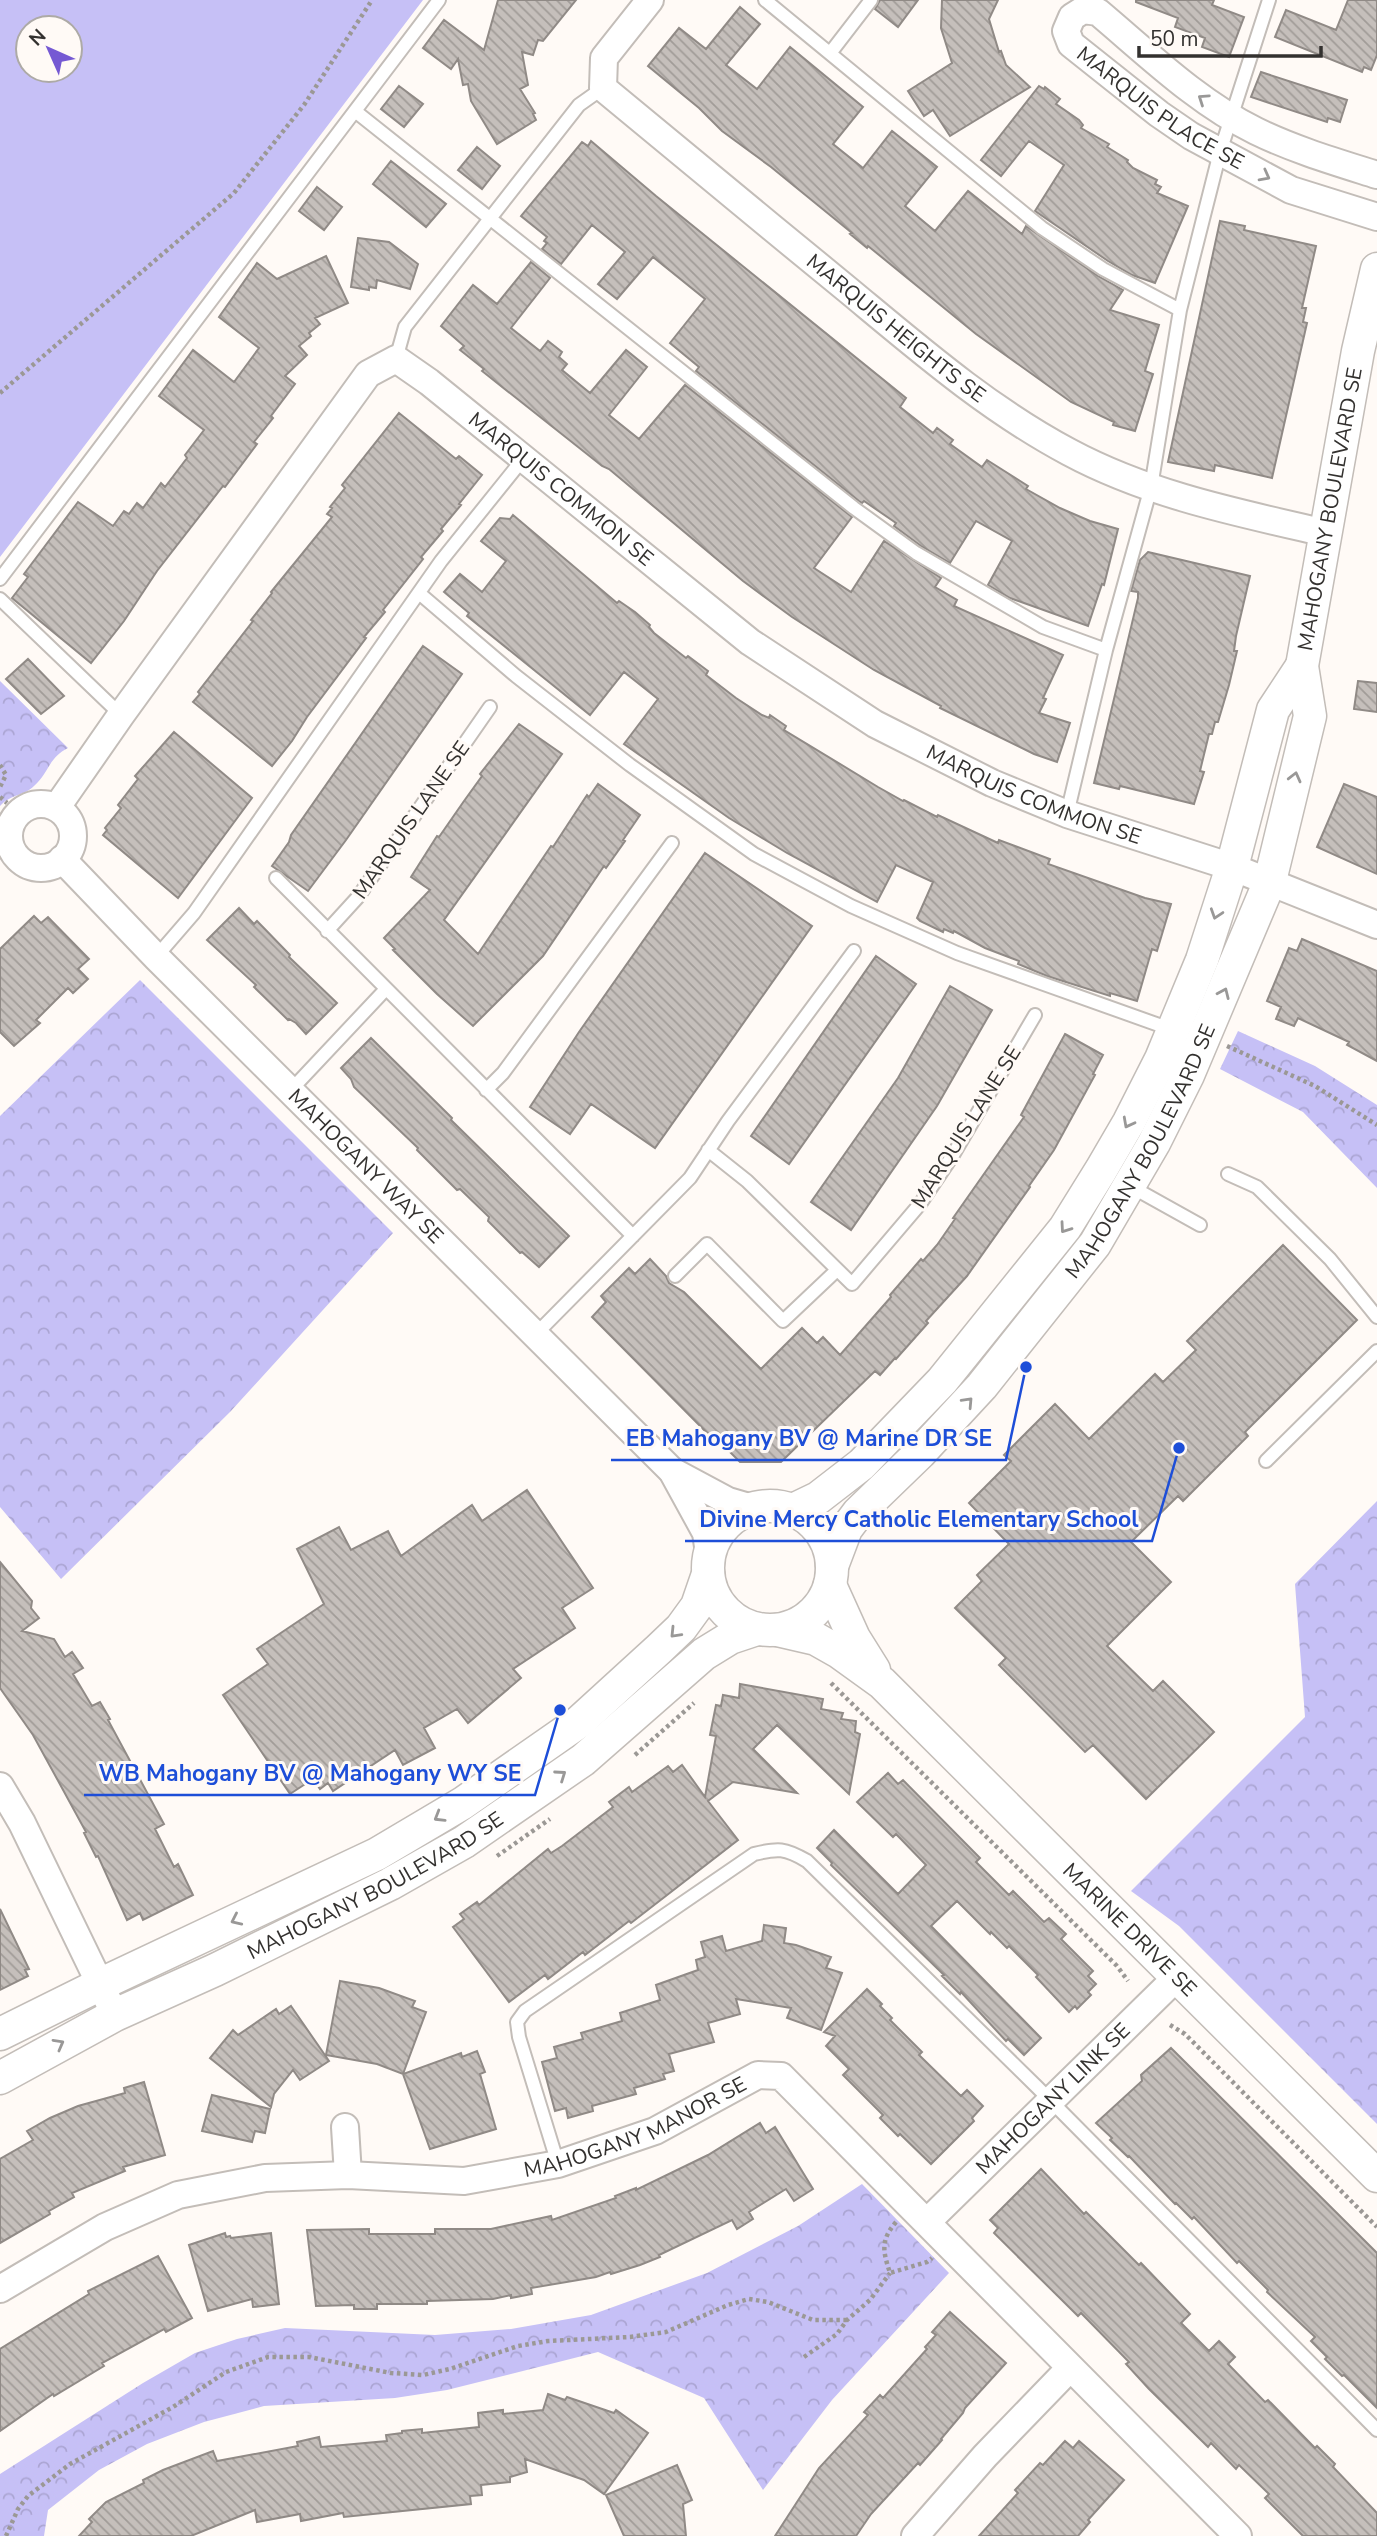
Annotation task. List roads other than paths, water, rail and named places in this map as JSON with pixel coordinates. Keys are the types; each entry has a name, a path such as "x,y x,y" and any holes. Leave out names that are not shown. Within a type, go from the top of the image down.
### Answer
{"street":[{"path":"603,88 604,58 650,0"},
{"name":"MARQUIS PLACE SE","path":"1377,175 1301,151 1231,118 1185,86 1098,12 1083,10 1072,17 1066,31 1071,44 1191,136 1291,190 1377,217"},
{"name":"MARQUIS HEIGHTS SE","path":"603,88 920,350 995,408 1071,453 1151,487 1201,504 1326,533"},
{"name":"MAHOGANY BOULEVARD SE","path":"793,1510 818,1498 862,1464 942,1381 1065,1228 1154,1143 1188,1075 1270,881 1310,716 1302,666 1358,351 1377,269"},
{"path":"57,807 368,374 396,359"},
{"name":"MARQUIS COMMON SE","path":"396,359 429,382 750,642 875,724 992,783 1067,814 1231,866 1377,925"},
{"name":"MAHOGANY BOULEVARD SE","path":"831,1575 846,1529 858,1513 920,1453 982,1386 1095,1244 1129,1122 1173,1030 1202,960 1231,866 1273,710 1302,666"},
{"path":"37,804 57,807 70,822 73,832 72,842 62,859 54,865 8,867 9,829 19,812 37,804"},
{"name":"MAHOGANY WAY SE","path":"62,859 156,957 672,1471 706,1533 708,1563"},
{"name":"MAHOGANY WAY SE","path":"672,1471 728,1501 751,1508"},
{"path":"773,1506 793,1510 809,1519 821,1532 829,1548 831,1575 822,1601 810,1615 794,1625 767,1629 742,1624 724,1609 711,1589 708,1563 718,1533 733,1518 751,1508 773,1506"},
{"name":"MAHOGANY BOULEVARD SE","path":"0,2034 99,1984 377,1854 463,1803 579,1722 681,1628 697,1605 708,1563"},
{"name":"MARINE DRIVE SE","path":"831,1575 854,1638 882,1683"},
{"name":"MAHOGANY BOULEVARD SE","path":"0,2078 115,2015 215,1970 390,1884 464,1842 583,1760 704,1654 730,1638 767,1629"},
{"name":"MARINE DRIVE SE","path":"767,1629 816,1639 882,1683 1377,2176"},
{"path":"0,1786 22,1823 115,2015"},
{"name":"MAHOGANY LINK SE","path":"928,2221 1177,1977"},
{"name":"MAHOGANY MANOR SE","path":"0,2289 106,2227 178,2195 265,2178 348,2175 464,2181 558,2164 655,2131 758,2075 781,2076 1238,2536"},
{"path":"345,2127 348,2175"},
{"path":"915,2536 985,2456 1070,2368"}],"lane":[{"path":"0,579 439,0"},
{"path":"765,0 1042,228 1103,269 1180,310"},
{"path":"831,52 871,0"},
{"path":"1067,814 1151,487 1180,310 1234,102 1269,0"},
{"path":"396,359 405,327 579,105 603,88"},
{"path":"355,111 854,508 916,553 1043,627 1107,650"},
{"path":"156,957 194,913 419,593 523,459"},
{"path":"419,593 516,676 630,765 754,854 851,906 957,953 1173,1030"},
{"path":"0,599 121,715"},
{"name":"MARQUIS LANE SE","path":"327,931 358,897 490,707"},
{"path":"486,1090 503,1073 672,843"},
{"path":"276,878 633,1236"},
{"path":"536,1334 690,1178 854,951"},
{"path":"290,1091 386,990"},
{"name":"MARQUIS LANE SE","path":"837,1270 852,1284 920,1204 953,1155 1035,1014"},
{"path":"675,1276 707,1244 783,1321 837,1270 747,1181 708,1150"},
{"path":"1228,1174 1257,1187 1330,1259 1377,1317"},
{"path":"1115,1178 1200,1225"},
{"path":"1266,1461 1377,1351"},
{"path":"558,2164 519,2037 517,2022 525,2011 754,1854 772,1850 789,1851 807,1861 1051,2100 1377,2430"}],"place":[{"name":"EB Mahogany BV @ Marine DR SE","path":"1026,1367"},
{"name":"Divine Mercy Catholic Elementary School","path":"1179,1448"},
{"name":"WB Mahogany BV @ Mahogany WY SE","path":"560,1710"}]}
